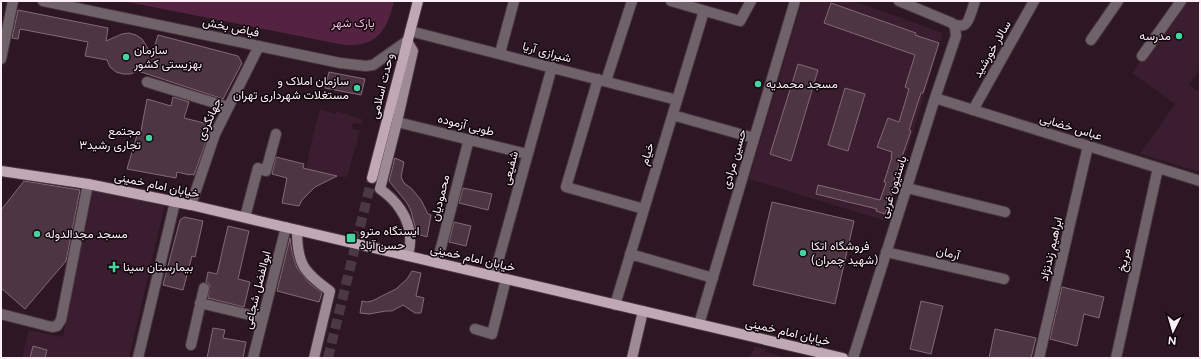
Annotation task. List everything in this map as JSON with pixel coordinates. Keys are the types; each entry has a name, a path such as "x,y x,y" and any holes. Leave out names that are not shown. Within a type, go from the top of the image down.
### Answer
{"main road":[{"name":"وحدت اسلامی","path":"372,178 418,1"},
{"path":"407,41 413,51 380,188 398,205 407,221 410,237 408,256"},
{"name":"خیابان امام خمینی","path":"1,170 88,184 245,217 843,358"},
{"path":"297,230 297,248 303,266 316,281 330,291 314,358"},
{"path":"632,358 643,311"}],"street":[{"path":"1,59 14,1"},
{"name":"فیاض بخش","path":"43,1 340,63 366,66 373,65 407,41"},
{"path":"500,53 514,1"},
{"path":"632,1 602,80 566,187 644,209"},
{"path":"671,1 740,21 752,1"},
{"name":"حسین مرادی","path":"699,324 795,1"},
{"path":"899,1 954,25 966,24 975,1"},
{"name":"سالار خورشید","path":"973,110 1034,1"},
{"path":"1091,40 1118,1"},
{"path":"1142,56 1181,1"},
{"name":"خیام","path":"615,304 704,11"},
{"name":"باستیون غربی","path":"853,358 906,188 956,36 954,25"},
{"name":"شیرازی آریا","path":"410,31 500,53 677,100"},
{"name":"جهانگردی","path":"191,205 215,134 259,46"},
{"name":"شفیعی","path":"494,276 552,67"},
{"path":"147,82 228,107"},
{"name":"عباس خضابی","path":"935,98 1200,181"},
{"path":"676,116 754,138"},
{"name":"طوبی آزموده","path":"397,122 528,154"},
{"path":"245,217 258,168 266,171 276,134"},
{"name":"محمودیان","path":"436,263 469,139"},
{"name":"ابراهیم زندنژاد","path":"1039,358 1088,146"},
{"name":"مریخ","path":"1116,358 1158,168"},
{"path":"1,314 52,327 57,326 61,320 88,184"},
{"path":"906,188 1005,212"},
{"path":"138,358 175,202"},
{"name":"ابوالفضل شجاعی","path":"253,358 286,227"},
{"name":"آرمان","path":"886,252 1004,279"},
{"path":"630,254 713,278"},
{"path":"475,329 492,334 506,279"},
{"path":"191,345 204,288"},
{"path":"200,304 263,318"}],"shaded area":[{"path":"802,1 853,1 943,33 886,221 749,179"},
{"path":"1184,1 1196,1 1200,4 1200,69 1189,85 1200,92 1200,172 1140,154 1175,104 1132,73"},
{"path":"320,109 336,114 336,111 362,119 362,124 353,123 352,129 360,131 347,177 332,176 306,169"},
{"name":"بیمارستان سینا","path":"93,190 165,204 129,358 22,358 29,330 63,337"},
{"path":"755,346 766,349 765,352 788,358 749,358"}],"green space":[{"name":"پارک شهر","path":"123,1 394,1 388,20 379,35 373,40 365,43 344,45"}],"building":[{"path":"831,3 916,33 915,35 939,43 909,130 911,131 890,193 892,194 885,214 876,211 877,209 816,194 818,185 880,200 886,183 884,182 892,157 892,152 877,147 888,118 899,122 909,89 905,87 915,55 824,23"},
{"path":"18,10 108,28 106,41 122,34 129,33 136,35 142,39 152,55 158,35 238,56 242,63 223,99 138,71 130,74 116,72 110,67 107,60 85,56 88,42 20,29 18,39 12,38"},
{"path":"798,64 818,70 791,161 770,154"},
{"path":"329,72 365,79 361,95 325,88"},
{"path":"845,88 865,94 848,151 828,145"},
{"path":"173,97 189,102 184,118 212,125 194,175 177,172 176,178 127,169 137,135 140,136 147,99 171,106"},
{"path":"276,157 304,164 303,168 337,176 315,187 302,200 299,206 282,203 287,178 272,174"},
{"path":"395,158 404,162 401,177 404,183 412,189 421,200 428,214 431,215 427,237 417,234 411,211 407,203 389,181"},
{"name":"مسجد مجدالدوله","path":"24,181 80,190 66,261 25,309 1,288 1,210"},
{"path":"463,188 492,194 488,210 459,203"},
{"name":"فروشگاه اتکا (شهید چمران)","path":"772,202 854,221 835,304 753,285"},
{"path":"184,217 203,221 195,257 192,256 183,290 163,285 180,220"},
{"path":"454,222 471,226 466,246 449,242"},
{"path":"228,226 249,231 238,279 250,282 244,307 208,298 210,286 206,282 208,272 217,274"},
{"path":"290,238 292,252 297,268 309,283 322,293 319,302 277,291"},
{"path":"412,271 421,273 416,296 424,298 421,313 415,313 403,305 392,311 369,314 360,313 362,301 372,301 396,289 407,279"},
{"path":"1062,287 1104,297 1099,318 1084,314 1077,346 1050,339"},
{"path":"921,301 943,306 931,354 910,349"},
{"path":"213,328 225,330 223,338 246,342 243,358 207,358"},
{"path":"995,329 1036,338 1031,358 989,358"},
{"path":"33,346 47,350 45,358 30,358"}],"tunnel":[{"path":"328,358 372,178"}],"place":[{"name":"مدرسه","path":"1179,36"},
{"name":"سازمان بهزیستی کشور","path":"126,57"},
{"name":"مسجد محمدیه","path":"758,84"},
{"name":"سازمان املاک و مستغلات شهرداری تهران","path":"357,88"},
{"name":"مجتمع تجاری رشید۳","path":"149,138"},
{"name":"مسجد مجدالدوله","path":"37,234"},
{"name":"ایستگاه مترو حسن آباد","path":"351,238"},
{"name":"فروشگاه اتکا (شهید چمران)","path":"803,253"},
{"name":"بیمارستان سینا","path":"114,267"}]}
